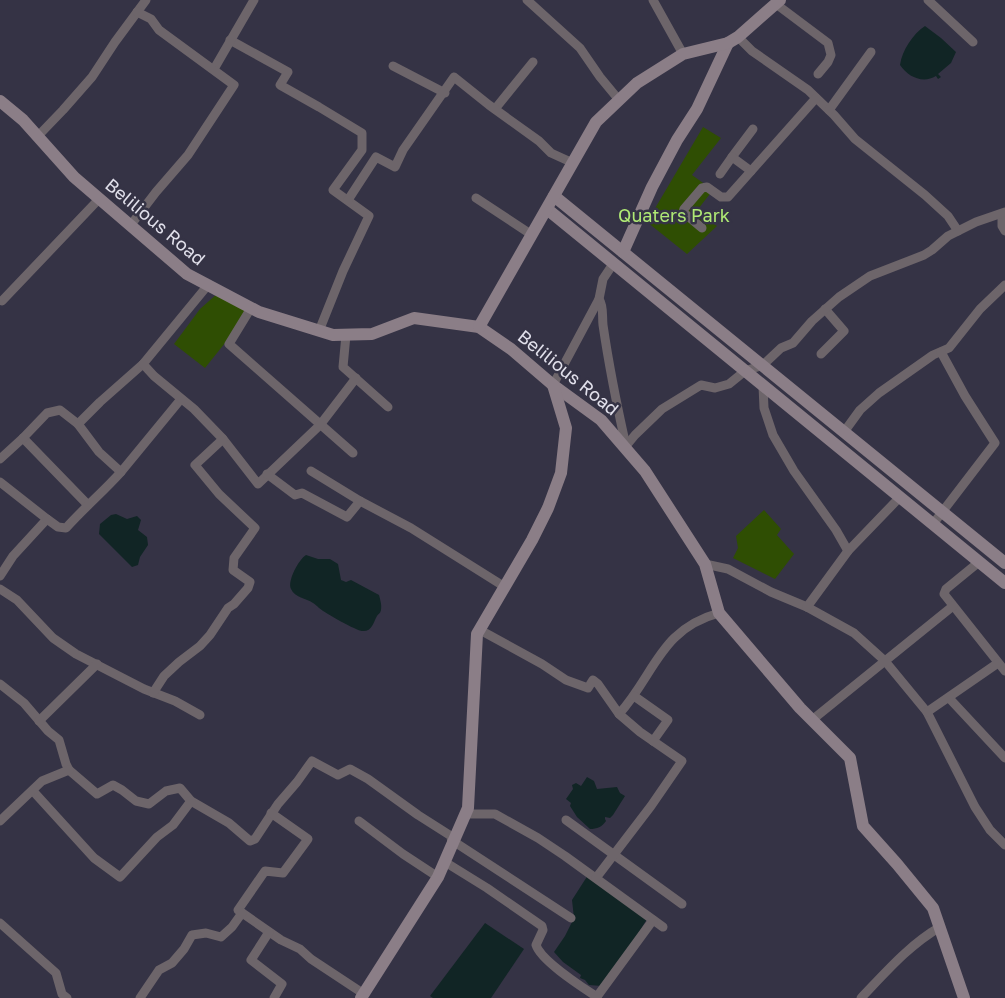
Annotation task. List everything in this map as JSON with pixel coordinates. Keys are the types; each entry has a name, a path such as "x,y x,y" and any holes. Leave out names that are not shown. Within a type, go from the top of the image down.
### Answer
{"main road":[{"path":"623,252 652,187 733,40 778,2"},
{"path":"479,327 596,122 637,83 683,54 733,40"},
{"name":"Belilious Road","path":"0,101 23,120 74,177 187,274 251,308 333,335 372,334 414,318 479,327 511,349 553,385 601,420 626,446 645,471 705,564 719,613 800,708 850,758 863,826 897,864 932,908 964,998"},
{"path":"554,196 942,512 1003,558"},
{"path":"546,209 1005,583"},
{"path":"362,996 438,877 468,808 477,634 548,508 561,473 566,428 553,385"}],"street":[{"path":"38,136 92,77 146,0"},
{"path":"214,69 254,0"},
{"path":"527,0 580,48 619,100"},
{"path":"653,0 683,54"},
{"path":"928,0 973,42"},
{"path":"778,2 828,42 831,55 818,74"},
{"path":"130,226 188,155 234,85 159,30 151,19 137,12"},
{"path":"230,40 288,72 280,85 362,133 362,150 333,190 369,216 343,271 319,331"},
{"path":"733,40 808,90 855,139 925,195 948,216 958,231"},
{"path":"829,110 871,52"},
{"path":"495,109 534,62"},
{"path":"393,66 445,92"},
{"path":"348,200 376,157 395,167 403,150 454,77 551,152 573,163"},
{"path":"702,228 684,214 684,209 705,187 721,196 728,197 816,98"},
{"path":"720,174 753,129"},
{"path":"732,156 751,170"},
{"path":"476,198 532,235"},
{"path":"2,302 99,199"},
{"path":"626,446 662,409 701,385 715,388 729,384 745,371 763,365 782,348 793,343 803,330 839,296 870,276 932,250 948,236 986,218 1004,213 1002,226 1005,231"},
{"path":"553,385 599,299 603,279 613,264"},
{"path":"78,424 143,364 208,285"},
{"path":"844,432 860,410 879,393 933,355 949,348 980,309 1005,285"},
{"path":"599,299 602,303 602,322 606,347 626,446"},
{"path":"251,308 229,344 353,453"},
{"path":"821,354 844,331 825,309"},
{"path":"346,335 344,367 388,407"},
{"path":"932,524 995,443 965,396 941,352"},
{"path":"143,364 201,416 223,439 258,484 320,425 356,378"},
{"path":"763,386 764,408 773,435 794,471 836,530 848,551"},
{"path":"0,482 58,528 66,528 122,472 180,399"},
{"path":"0,458 47,413 60,410 78,424 100,452 122,472"},
{"path":"23,438 88,505"},
{"path":"153,693 164,676 178,662 210,636 228,608 248,588 250,582 233,570 234,558 255,528 219,494 195,464 223,439"},
{"path":"311,471 360,501 411,528 505,587"},
{"path":"268,474 295,495 302,493 347,518 360,501"},
{"path":"808,607 848,551 900,498"},
{"path":"0,576 13,556 48,519"},
{"path":"979,562 946,589 944,594 1005,671"},
{"path":"705,564 728,569 771,592 808,607 854,633 885,660 927,712 975,807 990,830 1005,845"},
{"path":"0,588 17,600 53,638 76,654 153,693 175,701 200,715"},
{"path":"812,720 953,606"},
{"path":"619,714 634,696 659,654 683,629 702,617 719,613"},
{"path":"480,630 542,664 566,680 588,688 593,680 598,684 619,714 682,761 651,806 596,878"},
{"path":"927,712 998,663"},
{"path":"39,721 97,664"},
{"path":"0,684 24,703 48,731 59,740 69,770 97,794 113,785 136,801 149,804 166,791 180,788 191,801 228,823 250,841 255,839 271,813 312,761 338,775 350,769 368,779 409,809 451,836 453,843 460,844 571,918"},
{"path":"634,696 668,720 653,741"},
{"path":"949,698 1005,758"},
{"path":"0,821 42,781 69,770"},
{"path":"33,791 94,858 120,877 157,837 173,825 191,801"},
{"path":"271,813 308,838 283,873 265,871 238,910 269,932 300,950 362,996"},
{"path":"465,814 495,814 538,838 663,927"},
{"path":"566,820 682,904"},
{"path":"359,821 438,877"},
{"path":"445,862 542,926 543,930 536,945 538,951 558,969 597,997 653,920"},
{"path":"140,998 159,970 172,962 184,949 192,934 206,933 221,937 232,927 242,913"},
{"path":"0,924 56,972 62,994 66,998"},
{"path":"861,998 908,949 923,936 940,927"},
{"path":"269,932 252,960 282,984 274,998"}],"green space":[{"name":"Quaters Park","path":"703,127 721,138 692,175 713,190 695,213 717,226 687,254 647,222"},
{"path":"218,293 249,313 205,368 174,344 200,309"},
{"path":"764,510 781,529 777,535 794,554 775,579 733,558 738,548 736,536"}],"shaded area":[{"path":"925,26 956,52 951,63 938,74 941,77 938,79 936,76 926,79 916,78 907,73 900,65 909,43 916,33"},
{"path":"116,514 127,519 137,516 141,520 138,530 147,537 148,545 140,557 138,565 132,567 99,534 100,524 111,515"},
{"path":"306,555 318,559 330,559 338,564 341,580 346,582 351,580 379,595 381,610 370,629 362,631 354,628 293,592 290,585 294,570"},
{"path":"587,777 594,781 597,789 617,787 620,793 625,796 613,815 610,818 605,817 606,821 603,825 593,829 590,829 577,817 570,806 571,803 566,799 573,789 572,785 576,783 581,786"},
{"path":"588,875 647,919 602,986 589,985 580,978 581,975 563,962 554,952 574,918 572,900"},
{"path":"485,923 524,949 491,998 433,998 430,996"}]}
